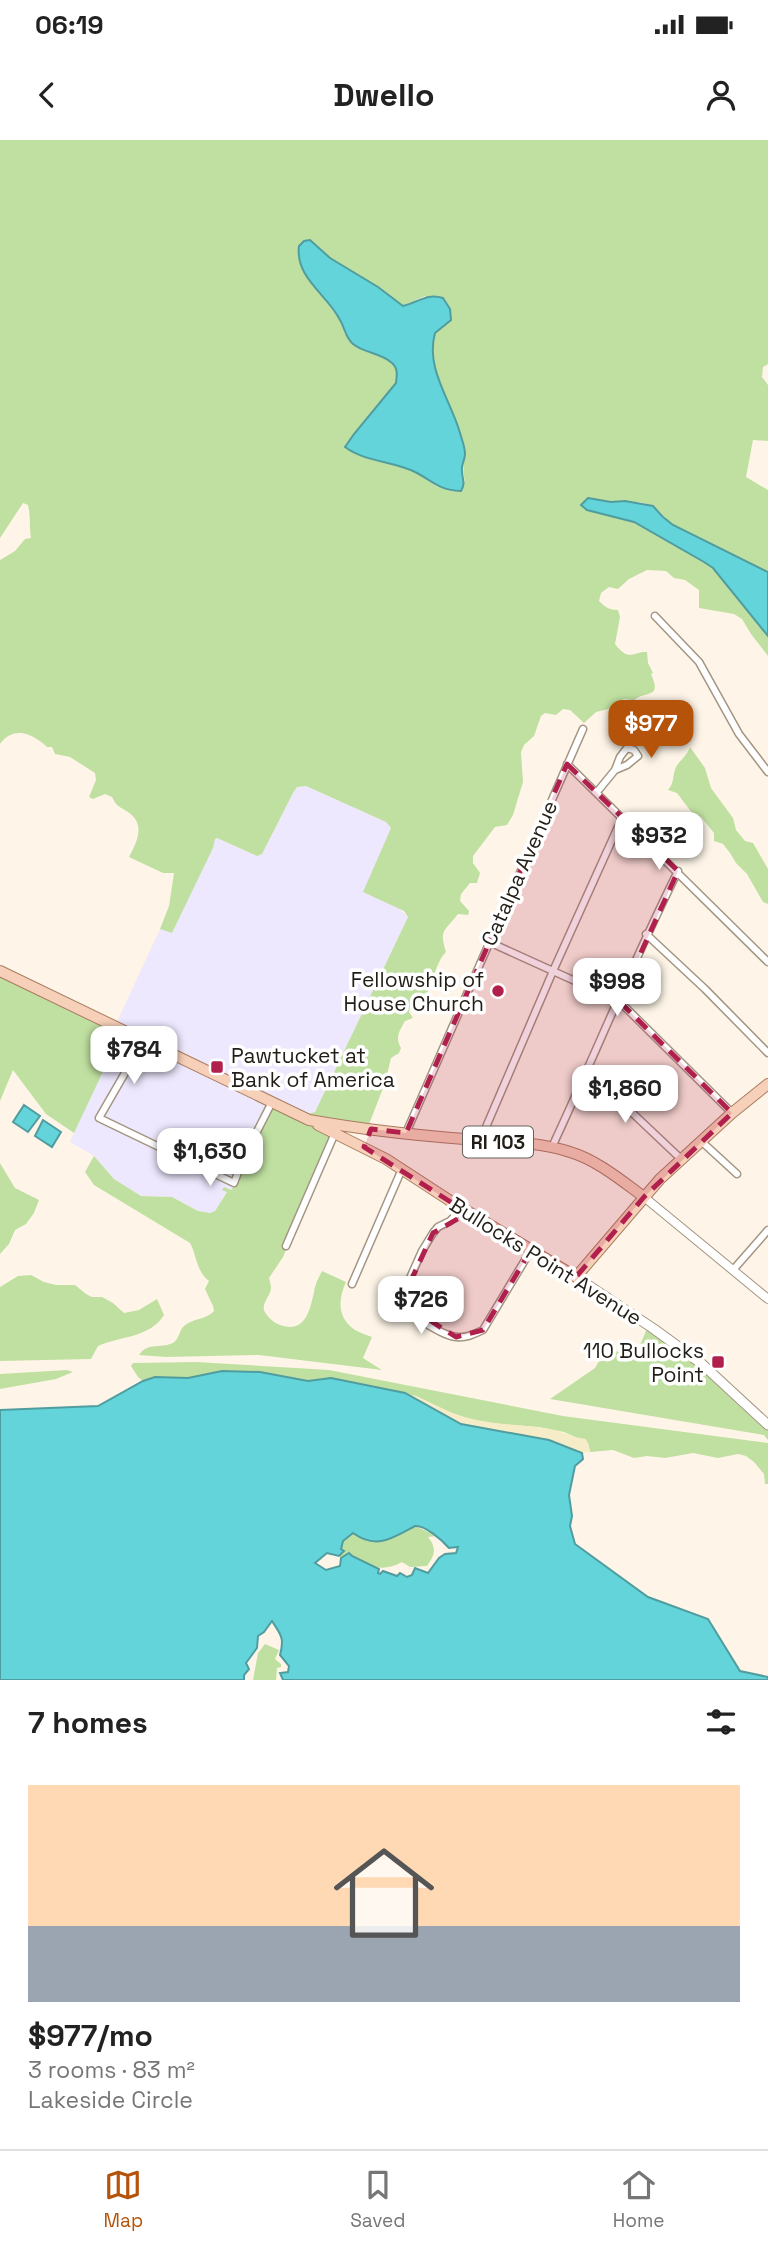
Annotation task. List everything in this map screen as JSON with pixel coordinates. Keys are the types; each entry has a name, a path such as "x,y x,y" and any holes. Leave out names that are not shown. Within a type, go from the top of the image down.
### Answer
{"main road":[{"name":"RI 103","path":"0,971 272,1102"},
{"path":"576,1278 643,1197 681,1159 768,1084"},
{"name":"Bullocks Point Avenue","path":"272,1102 337,1130 576,1278 702,1364 768,1425"},
{"name":"RI 103","path":"337,1130 371,1129 552,1147 577,1154 624,1182 643,1197"},
{"path":"365,1147 371,1129"}],"street":[{"path":"655,617 699,662 735,727 768,772"},
{"name":"Catalpa Avenue","path":"406,1133 583,729"},
{"path":"567,764 768,962"},
{"path":"597,792 615,770"},
{"path":"480,1141 622,818"},
{"path":"552,1147 588,1071 646,934 678,871"},
{"path":"646,934 768,1053"},
{"path":"489,942 619,1000 732,1113"},
{"path":"144,1040 99,1118 141,1140 234,1183 272,1102"},
{"path":"588,1071 681,1159"},
{"path":"286,1246 337,1130"},
{"path":"701,1141 737,1174"},
{"path":"352,1284 402,1169"},
{"path":"643,1197 768,1299"},
{"path":"461,1208 450,1221 433,1233 402,1296 401,1302 405,1308 429,1324 449,1336 456,1337 472,1336 483,1329 531,1250"},
{"path":"733,1270 768,1230"}],"highlighted area":[{"path":"567,764 678,871 619,1001 732,1113 644,1197 576,1277 531,1250 483,1330 456,1337 401,1302 433,1233 468,1213 364,1147 371,1129 406,1133"}],"shaded area":[{"path":"306,786 386,822 391,828 369,880 408,917 315,1112 302,1116 231,1190 227,1191 215,1211 198,1211 172,1197 141,1196 114,1179 94,1156 70,1142 111,1050 111,1037 115,1026 160,929 172,933 215,839 257,856 262,854 293,793 297,787"}],"green space":[{"path":"0,140 768,140 768,364 763,367 762,377 768,385 768,441 753,440 746,477 768,490 768,572 673,525 648,504 598,499 627,519 713,568 768,636 768,656 742,619 734,614 699,608 699,590 666,571 647,570 629,579 618,589 609,587 601,593 599,601 607,608 618,610 620,617 615,644 628,655 647,652 653,673 654,691 634,700 624,699 617,702 608,709 596,712 584,723 570,710 563,709 556,715 545,713 541,716 534,736 521,752 523,782 513,815 507,825 495,827 473,856 473,863 480,873 477,883 470,883 461,894 460,901 469,911 468,915 458,914 444,931 446,952 437,966 426,996 419,995 410,1006 409,1012 413,1018 405,1021 400,1031 398,1041 401,1048 399,1053 391,1058 385,1083 368,1127 337,1125 332,1131 283,1257 269,1278 271,1289 264,1310 275,1323 289,1327 296,1326 305,1318 322,1271 346,1282 341,1301 342,1314 355,1330 372,1337 363,1358 382,1370 259,1355 139,1355 149,1347 173,1343 183,1327 214,1311 205,1289 209,1281 199,1268 190,1243 94,1185 85,1172 94,1156 114,1179 141,1196 172,1197 198,1211 210,1213 215,1211 227,1192 222,1190 224,1187 231,1190 234,1186 233,1183 271,1101 302,1116 315,1112 408,917 404,911 363,892 391,828 386,822 306,786 297,787 262,854 257,856 215,839 172,933 160,929 169,906 174,873 163,873 129,857 138,833 134,817 112,797 105,794 93,799 89,797 96,780 95,773 70,757 55,754 52,747 47,747 36,738 17,733 5,738 0,744 0,560 15,551 25,539 31,538 28,505 23,503 0,538","holes":["304,241 310,241 330,258 378,287 403,306 425,296 447,322 435,333 434,362 463,443 465,481 449,490 436,486 416,472 346,447 396,382 397,372 395,365 387,359 364,351 345,334 340,320 302,270"]},
{"path":"690,747 705,768 711,788 733,818 736,830 745,841 753,843 768,869 768,904 763,902 747,874 723,844 714,841 714,833 701,817 692,813 677,793 668,790 676,767"},
{"path":"0,971 115,1026 108,1061 74,1133 46,1114 13,1070 0,1101"},
{"path":"0,1163 15,1188 39,1200 34,1213 26,1224 15,1230 9,1244 0,1254"},
{"path":"31,1275 56,1285 75,1285 92,1297 102,1297 113,1303 124,1313 139,1310 157,1299 164,1315 158,1323 143,1332 98,1346 91,1359 0,1361 0,1287 18,1276"},
{"path":"649,1325 675,1344 768,1425 768,1440 764,1435 550,1399 595,1368 610,1351 633,1353"},
{"path":"196,1362 329,1370 563,1416 768,1443 768,1484 765,1484 764,1474 754,1462 738,1454 718,1458 693,1453 665,1458 634,1458 613,1450 590,1452 588,1443 564,1432 539,1427 482,1423 449,1412 416,1396 331,1378 308,1381 260,1372 222,1371 188,1378 155,1377 143,1381 131,1366 133,1363"},
{"path":"67,1370 73,1372 56,1379 0,1389 0,1374"},
{"path":"415,1526 437,1536 428,1537 434,1552 427,1566 410,1567 402,1562 381,1568 361,1562 349,1553 341,1558 339,1556 344,1551 341,1549 343,1541 353,1533 361,1538 377,1541"},
{"path":"265,1644 279,1650 275,1659 281,1667 277,1668 276,1680 253,1680 258,1653"}],"sand":[{"path":"405,1393 472,1419 549,1429 586,1439 590,1452 582,1453 549,1440 461,1424"}],"water":[{"path":"310,240 330,258 378,287 403,306 428,297 437,297 443,298 450,309 451,320 435,333 433,359 464,449 464,483 461,491 441,487 406,468 361,456 345,447 396,383 397,372 388,360 357,347 350,341 334,311 307,277 299,257 299,246"},
{"path":"588,498 653,506 673,525 768,572 768,636 713,568 634,522 587,510 581,505"},
{"path":"24,1105 40,1116 28,1132 13,1122"},
{"path":"43,1120 61,1132 52,1147 35,1136"},
{"path":"222,1371 260,1372 308,1381 331,1378 405,1393 461,1424 549,1440 582,1453 583,1459 575,1466 569,1495 572,1516 570,1526 575,1544 648,1597 708,1619 740,1671 768,1677 768,1680 283,1680 280,1673 288,1672 289,1666 280,1655 282,1640 272,1621 258,1636 257,1648 246,1663 249,1669 244,1680 0,1680 0,1410 98,1406 155,1377 188,1378","holes":["419,1526 449,1548 458,1547 456,1553 445,1554 439,1558 428,1573 415,1568 412,1575 407,1577 400,1573 397,1576 383,1571 380,1574 379,1569 349,1553 341,1558 340,1566 326,1570 315,1563 327,1553 339,1556 344,1551 341,1549 343,1541 353,1533 370,1541 377,1541 392,1538"]}],"place":[{"name":"Fellowship of House Church","path":"498,991"},
{"name":"Pawtucket at Bank of America","path":"217,1067"},
{"name":"110 Bullocks Point","path":"718,1362"}]}
